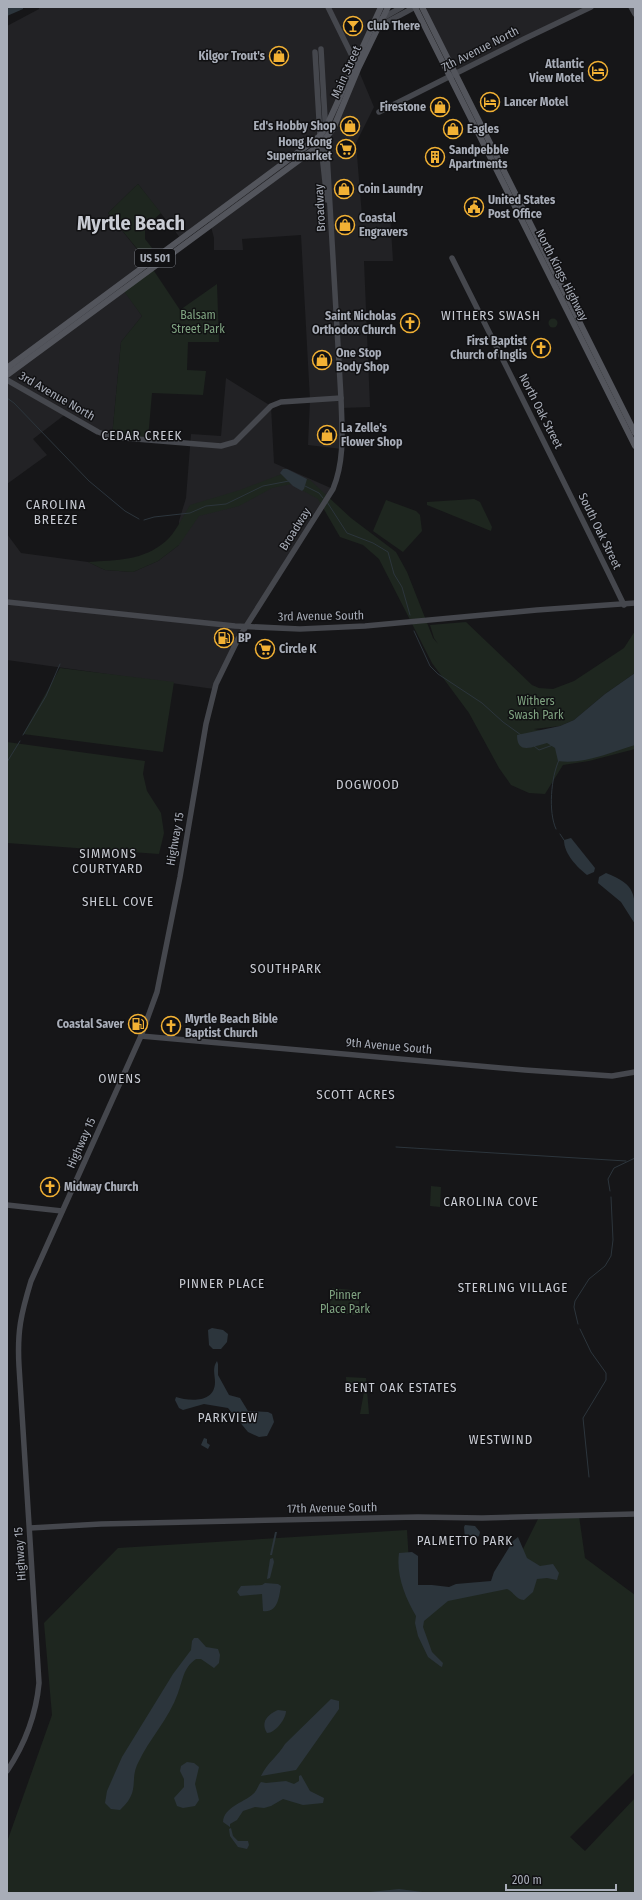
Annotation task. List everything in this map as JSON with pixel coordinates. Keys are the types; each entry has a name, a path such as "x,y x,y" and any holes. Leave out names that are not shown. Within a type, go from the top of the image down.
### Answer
{"main road":[{"name":"Main Street","path":"321,144 325,128 376,25 381,7"},
{"name":"Main Street","path":"376,25 388,7"},
{"path":"382,18 402,7"},
{"path":"376,25 415,7"},
{"name":"North Kings Highway","path":"415,7 452,74 635,433"},
{"name":"North Kings Highway","path":"422,7 452,74 635,446"},
{"name":"7th Avenue North","path":"379,112 452,74 591,7"},
{"path":"631,7 635,14"},
{"path":"328,8 357,66"},
{"path":"321,49 325,128"},
{"name":"Broadway","path":"247,626 333,490 338,478 342,449 339,365 323,137 315,52"},
{"name":"Main Street","path":"323,137 333,129 357,66"},
{"name":"US 501","path":"7,368 323,137"},
{"name":"Broadway","path":"321,144 328,205 335,343 339,365"},
{"name":"US 501","path":"7,375 321,144"},
{"name":"North Oak Street","path":"452,258 567,488"},
{"name":"3rd Avenue North","path":"7,380 98,432 112,437 215,446 235,442 271,406 281,402 341,398"},
{"name":"South Oak Street","path":"567,488 624,605"},
{"name":"3rd Avenue South","path":"7,602 180,621 300,629 365,626 537,610 624,605 635,603"},
{"name":"Highway 15","path":"7,1771 29,1731 34,1717 38,1690 38,1648 20,1384 18,1340 20,1321 31,1281 141,1036 156,997 162,972 206,724 214,689 221,671 247,626"},
{"name":"9th Avenue South","path":"141,1036 525,1070 612,1076 635,1072"},
{"path":"7,1205 62,1211"},
{"name":"17th Avenue South","path":"30,1528 100,1524 635,1514"}],"shaded area":[{"path":"7,7 23,7 23,9 7,16"},
{"path":"39,7 381,7 358,69 374,107 356,143 362,216 390,213 393,261 364,261 370,407 341,408 342,449 308,445 310,400 301,235 242,239 243,250 214,250 214,238 209,219 181,239 138,184 108,213 148,263 120,285 142,316 121,342 112,437 67,413 33,439 47,455 7,484 7,26 39,9"},
{"path":"422,7 591,7 455,73"},
{"path":"226,378 271,406 274,463 333,489 247,626 214,689 7,660 7,534 21,553 88,562 105,570 133,572 158,561 179,545 179,521 186,498 191,434 221,436"},
{"path":"283,469 287,469 307,479 302,491 293,486 280,473"},
{"path":"635,673 635,745 587,760 568,762 558,761 555,748 547,743 527,748 520,746 517,735 560,726 574,720 605,694"},
{"path":"571,838 595,868 594,872 587,875 572,860 566,850 564,840"},
{"path":"606,873 624,882 632,892 635,905 635,924 621,902 598,883 599,877"},
{"path":"212,1328 223,1330 228,1334 227,1342 221,1349 213,1349 209,1345 208,1330"},
{"path":"217,1361 218,1375 229,1395 240,1398 248,1411 268,1412 272,1414 274,1422 267,1436 259,1437 248,1432 228,1408 204,1404 183,1410 179,1408 175,1400 176,1397 194,1400 211,1394 214,1389 214,1369"},
{"path":"204,1438 207,1439 207,1443 210,1445 208,1449 201,1445"},
{"path":"465,1525 475,1526 480,1532 479,1536 475,1538 465,1538"},
{"path":"275,1532 277,1532 272,1555 270,1555"},
{"path":"518,1537 527,1558 540,1566 553,1564 559,1573 557,1580 547,1578 537,1579 533,1592 524,1600 507,1589 448,1601 424,1621 423,1627 432,1652 443,1663 442,1667 440,1666 428,1657 418,1636 415,1623 416,1616 405,1594 400,1578 398,1561 399,1553 412,1552 418,1556 418,1585 449,1587 456,1584 491,1581 494,1572 513,1541"},
{"path":"273,1558 274,1562 270,1578 267,1579 270,1559"},
{"path":"265,1583 278,1584 281,1586 275,1607 268,1611 263,1611 262,1594 240,1596 237,1592 241,1586 262,1585"},
{"path":"194,1638 198,1638 206,1647 218,1649 220,1655 219,1663 214,1668 201,1659 196,1659 188,1666 170,1712 138,1763 134,1775 133,1792 120,1810 111,1809 105,1803 107,1791 122,1757 173,1674 191,1650 192,1641"},
{"path":"331,1699 339,1701 339,1709 296,1770 261,1776 266,1767 285,1744"},
{"path":"278,1710 286,1711 286,1714 277,1728 267,1733 264,1725 266,1719"},
{"path":"187,1762 194,1763 199,1767 195,1784 199,1800 195,1806 183,1808 177,1806 174,1798 184,1787 184,1779 180,1771 181,1766"},
{"path":"301,1775 310,1791 324,1798 323,1803 303,1805 283,1799 271,1806 264,1808 255,1807 243,1811 237,1820 230,1824 230,1827 223,1822 224,1817 230,1809 253,1794 261,1782 286,1781 294,1784 299,1781 299,1776"},
{"path":"231,1828 233,1836 238,1841 248,1841 249,1845 247,1849 238,1847 230,1836 229,1829"},
{"path":"399,1889 430,1893 361,1893"}],"green space":[{"path":"138,184 161,213 145,227 145,239 152,248 143,256 108,213"},
{"name":"Balsam Street Park","path":"152,268 180,310 217,284 219,342 188,342 187,370 206,371 203,395 152,393 148,439 112,437 121,342 142,316 123,290"},
{"path":"553,318 558,323 553,328 548,323"},
{"name":"Withers Swash Park","path":"287,472 310,480 351,518 396,552 407,572 433,638 438,644 434,638 430,625 466,622 532,685 539,688 553,689 574,681 624,648 635,631 635,673 605,694 574,720 560,726 534,729 548,732 584,717 635,680 635,749 589,761 563,765 545,794 529,793 511,785 499,768 469,713 432,663 379,559 363,545 340,537 318,499 291,484 272,488 239,506 199,516 179,545 158,561 133,572 105,570 88,562 109,561 139,556 157,548 170,537 190,505 240,490"},
{"path":"474,499 480,502 492,527 491,531 427,505 427,502"},
{"path":"386,500 416,511 420,515 422,531 403,552 373,531"},
{"path":"60,668 174,682 163,752 23,734"},
{"path":"7,742 145,761 143,774 147,791 161,813 164,833 159,854 7,843"},
{"path":"431,1186 441,1187 440,1207 430,1206"},
{"name":"Pinner Place Park","path":"332,1288 361,1291 357,1315 329,1312"},
{"path":"346,1377 366,1378 369,1414 360,1414 364,1392 347,1389"},
{"path":"579,1516 585,1558 635,1595 635,1772 570,1837 585,1851 635,1798 635,1893 7,1893 7,1842 52,1715 44,1623 118,1548 407,1530 411,1595 504,1587 539,1517"}],"waterway":[{"path":"7,398 14,403 89,481 125,511 139,519"},
{"path":"144,520 154,517 190,513 206,506 226,504 263,486 289,481"},
{"path":"305,486 319,493 323,498"},
{"path":"327,502 347,533 373,543 388,552 394,574 402,587 410,615"},
{"path":"414,631 430,666 438,674 482,703 503,722 521,735"},
{"path":"23,735 46,696 60,664"},
{"path":"7,762 20,741"},
{"path":"534,746 539,750 553,745"},
{"path":"556,829 551,804 552,785 559,760"},
{"path":"560,834 564,840"},
{"path":"396,1147 626,1161"},
{"path":"610,1191 608,1179 614,1168 635,1158"},
{"path":"578,1324 574,1307 575,1301 589,1279 605,1266 611,1256 613,1240 611,1197"},
{"path":"580,1329 591,1352 606,1373 606,1380 583,1418 589,1477"}],"place":[{"name":"Club There","path":"353,26"},
{"name":"Kilgor Trout's","path":"279,56"},
{"name":"Atlantic View Motel","path":"598,71"},
{"name":"Lancer Motel","path":"490,102"},
{"name":"Firestone","path":"440,107"},
{"name":"Ed's Hobby Shop","path":"350,126"},
{"name":"Eagles","path":"453,129"},
{"name":"Hong Kong Supermarket","path":"346,149"},
{"name":"Sandpebble Apartments","path":"435,157"},
{"name":"Coin Laundry","path":"344,189"},
{"name":"United States Post Office","path":"474,207"},
{"name":"Coastal Engravers","path":"345,225"},
{"name":"Saint Nicholas Orthodox Church","path":"410,323"},
{"name":"First Baptist Church of Inglis","path":"541,348"},
{"name":"One Stop Body Shop","path":"322,360"},
{"name":"La Zelle's Flower Shop","path":"327,435"},
{"name":"BP","path":"224,638"},
{"name":"Circle K","path":"265,649"},
{"name":"Coastal Saver","path":"138,1024"},
{"name":"Myrtle Beach Bible Baptist Church","path":"171,1026"},
{"name":"Midway Church","path":"50,1187"}],"district":[{"name":"Myrtle Beach","path":"131,223"},
{"name":"WITHERS SWASH","path":"491,315"},
{"name":"CEDAR CREEK","path":"142,435"},
{"name":"CAROLINA BREEZE","path":"56,512"},
{"name":"DOGWOOD","path":"368,784"},
{"name":"SIMMONS COURTYARD","path":"108,860"},
{"name":"SHELL COVE","path":"118,901"},
{"name":"SOUTHPARK","path":"286,968"},
{"name":"OWENS","path":"120,1078"},
{"name":"SCOTT ACRES","path":"356,1094"},
{"name":"CAROLINA COVE","path":"491,1201"},
{"name":"PINNER PLACE","path":"222,1283"},
{"name":"STERLING VILLAGE","path":"513,1287"},
{"name":"BENT OAK ESTATES","path":"401,1387"},
{"name":"PARKVIEW","path":"228,1417"},
{"name":"WESTWIND","path":"501,1439"},
{"name":"PALMETTO PARK","path":"465,1540"}]}
